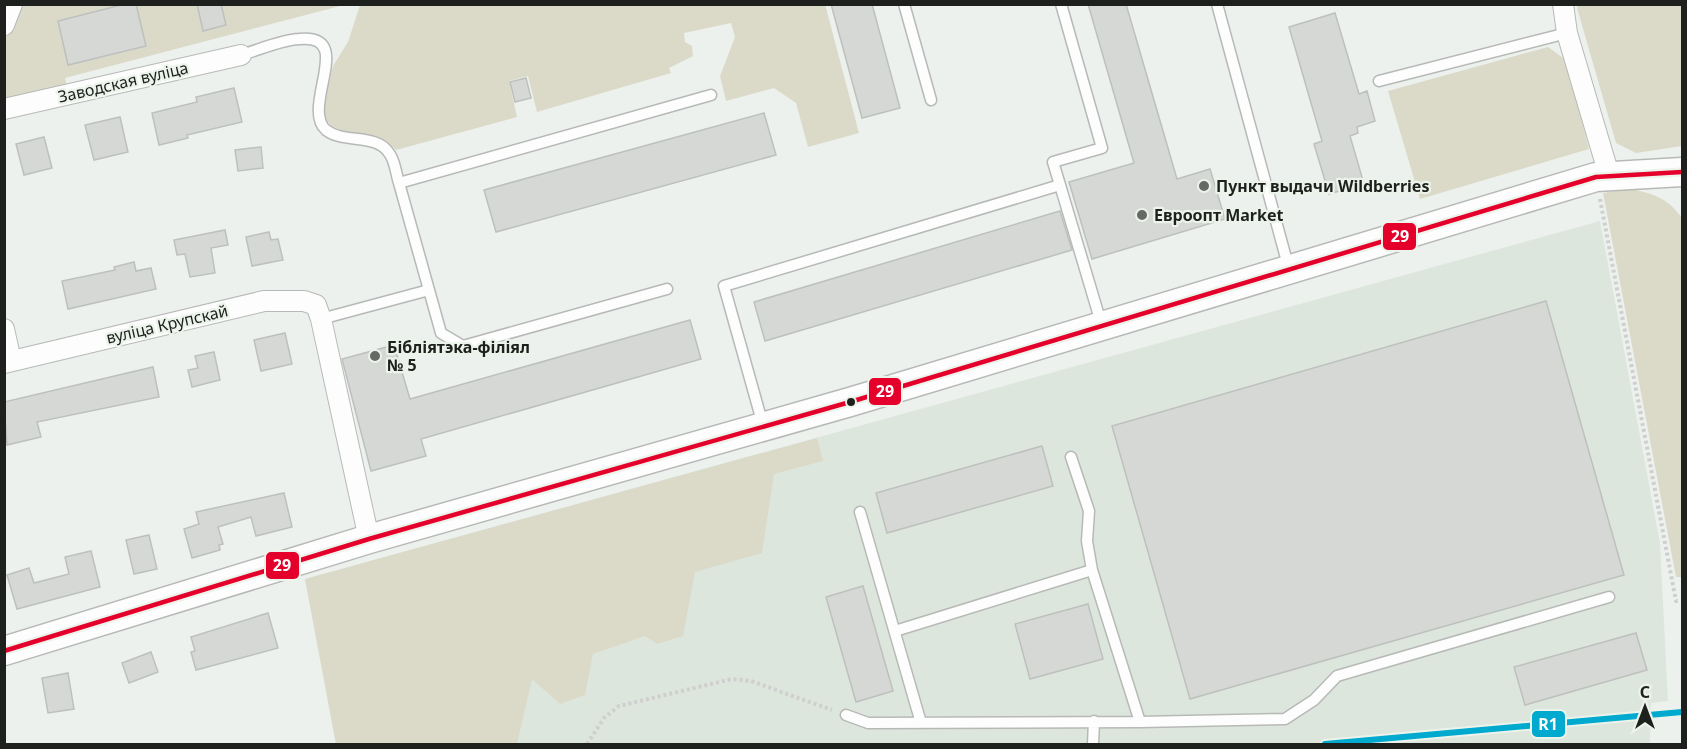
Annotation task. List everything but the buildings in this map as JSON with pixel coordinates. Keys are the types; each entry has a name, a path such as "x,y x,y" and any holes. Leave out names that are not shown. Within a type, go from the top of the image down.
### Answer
{"street":[{"path":"4,25 12,4"},
{"path":"1563,4 1567,33 1602,176"},
{"name":"Заводская вуліца","path":"4,110 241,55"},
{"path":"4,651 369,539 1102,327 1602,176 1683,172"},
{"name":"вуліца Крупскай","path":"8,362 264,301 304,301 316,305 321,319"},
{"path":"321,319 369,539"},
{"path":"4,329 8,362"}],"lane":[{"path":"904,4 931,100"},
{"path":"1061,4 1102,148 1053,162 1102,327"},
{"path":"1217,4 1289,270"},
{"path":"1379,81 1567,33"},
{"path":"241,55 296,39 310,38 321,45 326,54 327,65 317,109 319,122 328,131 347,139 369,141 383,146 390,154 441,333 463,346 667,289"},
{"path":"399,183 711,95"},
{"path":"764,426 724,286 1060,185"},
{"path":"321,319 429,290"},
{"path":"1071,457 1089,511 1087,541 1092,570 1140,722"},
{"path":"860,512 921,723"},
{"path":"895,631 1092,570"},
{"path":"846,715 868,723 1140,722 1285,718 1314,700 1337,676 1609,597"},
{"path":"1094,721 1094,744"}],"path":[{"path":"1602,176 1676,601 1683,601"},
{"path":"587,744 604,718 619,706 732,679 751,681 846,715"}],"shaded area":[{"path":"1600,221 1660,543 1668,701 1651,703 1650,744 336,744 305,579"}],"green space":[{"path":"825,4 859,133 808,147 796,103 774,88 726,101 720,76 735,37 731,23 684,33 685,42 692,46 693,56 669,68 671,73 537,112 528,76 509,81 517,117 396,150 386,141 370,135 348,133 332,126 325,119 323,109 333,66 348,42 360,5"},
{"path":"4,5 344,5 65,78 67,87 5,102"},
{"path":"1578,5 1682,5 1682,146 1636,153 1616,143"},
{"path":"1548,47 1566,60 1589,149 1420,199 1388,91"},
{"path":"1630,189 1645,192 1665,201 1682,218 1682,577 1676,577 1603,193"},
{"path":"817,438 823,461 774,474 762,553 695,572 683,636 657,644 645,636 593,654 585,695 560,704 532,679 517,744 336,744 305,579"}],"transit line":[{"name":"29","path":"4,651 369,539 850,402 1596,177 1682,172"},
{"name":"R1","path":"1325,744 1682,712"}],"place":[{"name":"Пункт выдачи Wildberries","path":"1204,186"},
{"name":"Евроопт Market","path":"1142,215"},
{"name":"Бібліятэка-філіял № 5","path":"375,356"}]}
